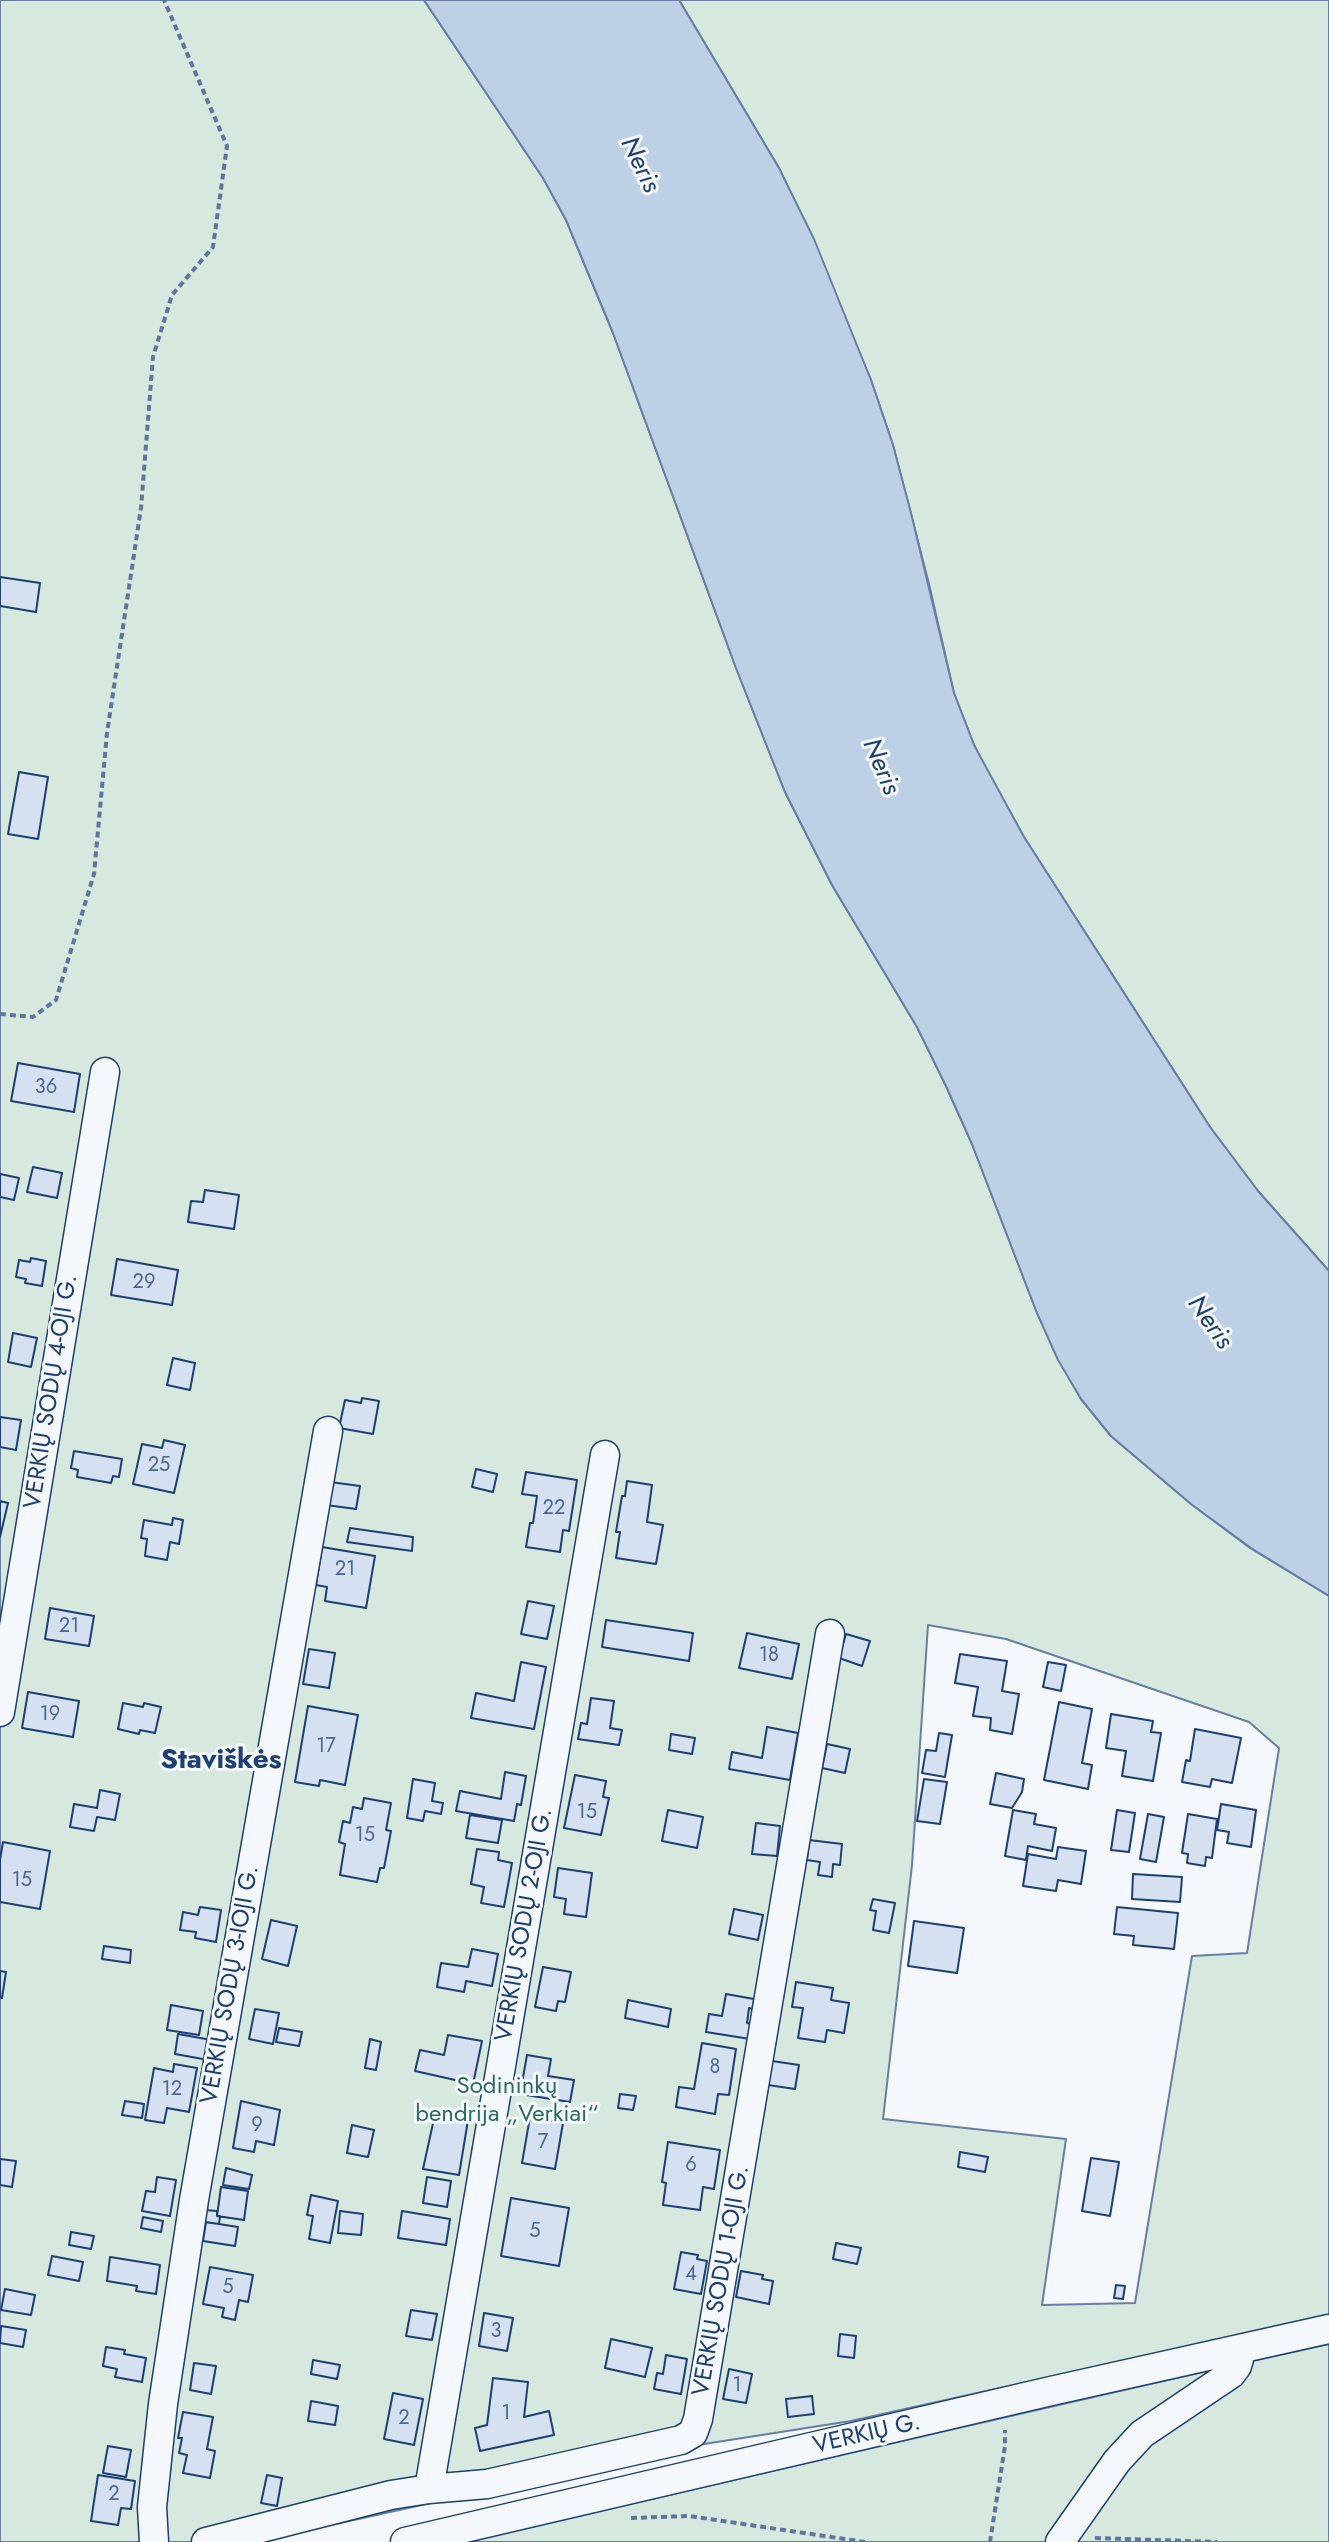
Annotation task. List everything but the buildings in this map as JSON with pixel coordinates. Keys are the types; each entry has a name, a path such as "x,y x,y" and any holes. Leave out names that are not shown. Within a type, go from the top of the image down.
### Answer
{"street":[{"name":"VERKIŲ SODŲ 4-OJI G.","path":"0,1712 105,1072"},
{"name":"VERKIŲ SODŲ 3-IOJI G.","path":"154,2542 152,2507 163,2404 194,2200 328,1431"},
{"name":"VERKIŲ SODŲ 2-OJI G.","path":"429,2489 605,1455"},
{"name":"VERKIŲ SODŲ 1-OJI G.","path":"206,2542 391,2495 487,2484 681,2440 693,2433 698,2419 830,1634"},
{"name":"VERKIŲ G.","path":"405,2542 1329,2329"},
{"path":"1071,2540 1117,2461 1142,2434 1231,2374 1239,2359 1237,2350"}],"path":[{"path":"0,1014 33,1017 56,1000 94,874 107,733 141,508 153,357 172,295 213,247 227,146 164,0"},
{"path":"990,2542 1005,2446 1003,2403"},
{"path":"628,2518 689,2516 865,2542"},
{"path":"1071,2540 1120,2537 1217,2542"}],"green space":[{"name":"Sodininkų bendrija „Verkiai“","path":"0,0 424,0 543,178 566,220 613,333 785,792 832,885 917,1027 946,1086 972,1144 1037,1313 1081,1399 1111,1436 1191,1504 1250,1548 1329,1596 1329,2315 851,2421 685,2447 254,2542 0,2542","holes":["928,1625 1006,1639 1249,1722 1279,1748 1247,1953 1192,1956 1135,2303 1042,2305 1066,2139 883,2119 912,1865"]},
{"path":"679,0 1329,0 1329,1271 1258,1191 1210,1127 1024,837 988,773 954,693 893,445 871,380 779,168"},
{"path":"1329,2343 1329,2542 465,2542 954,2429"}],"water":[{"name":"Neris","path":"424,0 679,0 779,168 814,239 871,380 893,445 954,693 974,745 1024,837 1210,1127 1258,1191 1329,1271 1329,1596 1251,1548 1191,1504 1111,1436 1081,1399 1058,1360 946,1086 917,1027 832,885 785,792 613,333 566,220 543,178"}],"district":[{"name":"Staviškės","path":"221,1761"}]}
